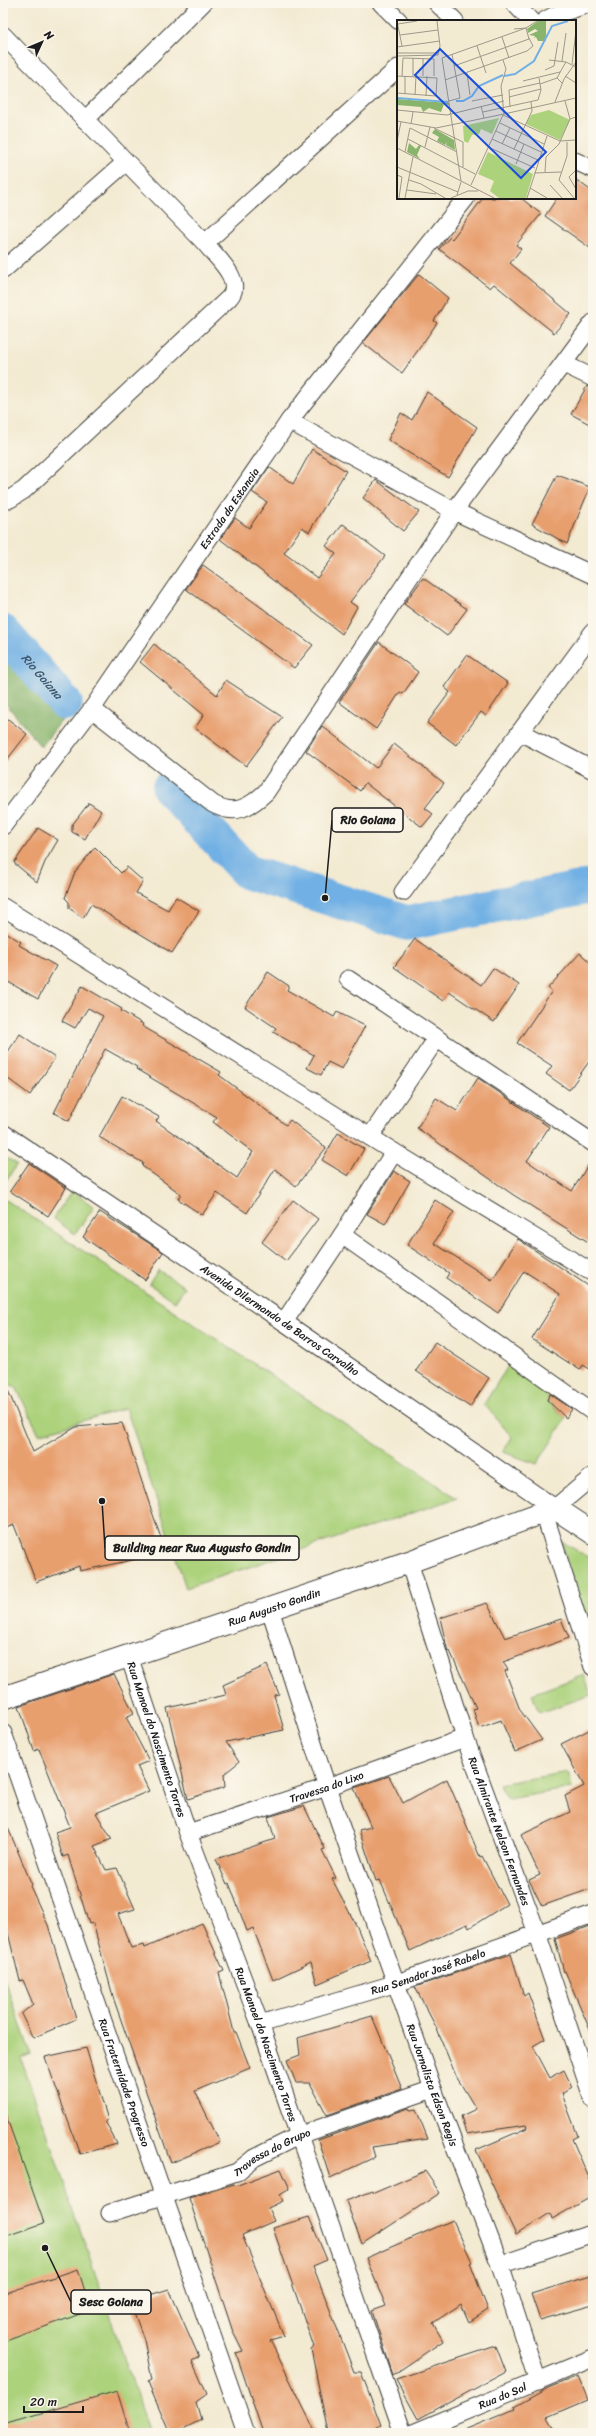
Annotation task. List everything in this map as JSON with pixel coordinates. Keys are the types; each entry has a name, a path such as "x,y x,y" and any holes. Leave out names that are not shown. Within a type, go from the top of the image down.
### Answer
{"street":[{"path":"85,120 203,3"},
{"path":"382,3 397,20"},
{"path":"437,3 454,20"},
{"path":"514,3 529,20"},
{"path":"546,20 555,15 592,3"},
{"path":"3,35 205,243 230,274 235,285 233,294 24,490 10,499 3,498"},
{"path":"205,243 397,69"},
{"path":"576,161 593,169"},
{"path":"3,270 126,162"},
{"name":"Estrada da Estancia","path":"3,826 92,709 289,421 465,199"},
{"path":"92,709 213,804 225,810 234,810 246,806 266,792 454,511 593,323"},
{"path":"564,364 593,378"},
{"path":"289,421 454,511 593,575"},
{"path":"403,892 593,632"},
{"path":"520,732 593,770"},
{"path":"3,907 394,1152 593,1273"},
{"path":"348,979 593,1143"},
{"path":"370,1137 437,1038"},
{"name":"Avenida Dilermando de Barros Carvalho","path":"3,1133 284,1322 550,1511"},
{"path":"284,1322 342,1235 394,1152"},
{"path":"342,1235 593,1412"},
{"path":"550,1511 593,1476"},
{"path":"550,1511 593,1533"},
{"path":"550,1511 593,1667"},
{"name":"Rua Augusto Gondin","path":"3,1698 409,1562 550,1511"},
{"name":"Rua Almirante Nelson Fernandes","path":"409,1562 465,1738 537,1933 593,2100"},
{"name":"Rua Jornalista Edson Regis","path":"270,1609 327,1788 433,2088 500,2265 538,2382"},
{"name":"Rua Manoel do Nascimento Torres","path":"129,1656 188,1833 300,2135 403,2433"},
{"name":"Rua Fraternidade Progresso","path":"3,1733 246,2433"},
{"name":"Travessa do Lixo","path":"188,1833 327,1788 465,1738"},
{"name":"Rua Senador José Rabelo","path":"260,2024 397,1983 593,1914"},
{"name":"Travessa do Grupo","path":"110,2213 237,2172 254,2158 300,2135 433,2088"},
{"path":"500,2265 593,2233"},
{"name":"Rua do Sol","path":"413,2433 593,2358"}],"green space":[{"path":"3,656 62,720 41,747 3,700"},
{"path":"3,1156 17,1164 3,1185"},
{"path":"72,1191 94,1207 75,1234 53,1218"},
{"path":"3,1198 457,1498 186,1588 126,1408 39,1434 16,1387 3,1382"},
{"path":"158,1270 185,1287 175,1302 149,1284"},
{"path":"513,1358 555,1387 547,1401 566,1418 537,1464 503,1452 512,1437 484,1404"},
{"path":"561,1541 593,1560 593,1650"},
{"path":"584,1675 591,1695 539,1713 532,1694"},
{"path":"568,1772 572,1788 508,1799 499,1784"},
{"path":"3,1976 31,2054 21,2058 150,2433 3,2433"}],"building":[{"path":"576,180 593,192 593,250 545,216 556,199 576,199"},
{"path":"482,199 522,199 541,214 516,245 521,249 510,263 571,314 554,333 494,284 490,288 439,249 450,237 452,239"},
{"path":"419,274 448,298 434,321 437,323 402,373 363,343"},
{"path":"587,386 593,388 593,426 571,414"},
{"path":"427,392 477,427 448,477 388,440 401,413 412,420"},
{"path":"312,449 346,471 309,532 302,527 284,553 317,578 336,554 326,546 343,524 385,556 350,602 357,607 342,634 220,539 235,518 249,528 267,502 252,492 269,467 293,484"},
{"path":"557,475 590,487 567,544 532,524"},
{"path":"376,480 419,512 403,531 363,498"},
{"path":"203,565 313,645 294,668 186,589"},
{"path":"423,578 467,609 447,636 404,604"},
{"path":"379,642 418,672 403,694 400,692 376,729 339,702"},
{"path":"154,644 217,695 226,680 282,717 246,766 195,728 204,715 140,662"},
{"path":"467,655 508,683 486,716 481,712 456,745 427,723 450,692 444,687"},
{"path":"3,715 27,734 3,765"},
{"path":"322,726 376,768 394,744 444,783 425,808 433,814 422,827 365,783 360,791 306,751"},
{"path":"89,803 101,811 85,839 72,832 72,825"},
{"path":"38,828 58,840 45,862 37,882 14,863"},
{"path":"95,847 121,873 127,867 143,881 136,893 168,910 176,897 199,911 172,953 91,904 83,918 69,908 69,902 65,898 75,872"},
{"path":"3,931 21,942 19,945 56,966 38,999 3,979"},
{"path":"415,939 481,985 493,968 519,985 494,1022 449,992 443,1001 394,967"},
{"path":"580,953 593,965 593,1056 569,1090 546,1074 552,1066 517,1043 552,991 548,988"},
{"path":"268,972 289,986 287,990 334,1017 337,1012 365,1026 342,1069 328,1062 321,1075 307,1068 314,1055 273,1032 276,1028 245,1007"},
{"path":"82,986 122,1009 121,1011 143,1024 142,1026 221,1072 219,1075 286,1125 290,1120 326,1148 296,1186 275,1169 247,1213 217,1193 202,1215 178,1199 181,1194 142,1166 143,1163 99,1137 122,1096 159,1117 156,1121 237,1178 253,1152 213,1122 217,1117 136,1069 137,1067 105,1049 69,1121 54,1113 103,1016 88,1008 75,1028 62,1021"},
{"path":"20,1034 55,1058 30,1095 3,1075 3,1059"},
{"path":"478,1078 549,1127 527,1161 572,1191 593,1157 593,1245 512,1194 417,1128 436,1098 457,1111"},
{"path":"338,1133 364,1149 348,1176 322,1160"},
{"path":"29,1163 66,1188 48,1216 10,1191"},
{"path":"394,1171 410,1181 385,1224 367,1214"},
{"path":"293,1200 318,1219 286,1261 262,1242"},
{"path":"435,1200 454,1212 434,1243 492,1280 518,1239 593,1289 593,1371 583,1365 580,1370 532,1339 560,1294 524,1271 498,1313 446,1278 449,1273 407,1245"},
{"path":"100,1212 163,1252 145,1280 83,1237"},
{"path":"435,1342 489,1378 470,1407 416,1371"},
{"path":"3,1378 33,1452 76,1427 122,1423 166,1553 80,1571 79,1566 36,1582 14,1525 3,1529"},
{"path":"550,1394 572,1409 566,1418 547,1400"},
{"path":"487,1603 505,1638 561,1619 569,1638 503,1662 508,1670 505,1671 520,1710 542,1740 515,1752 501,1720 479,1728 473,1709 476,1708 450,1651 448,1652 440,1618"},
{"path":"267,1665 279,1694 274,1695 284,1730 226,1742 239,1762 224,1774 225,1787 188,1799 167,1708 226,1695 223,1685"},
{"path":"114,1674 134,1713 126,1717 149,1761 137,1766 149,1791 96,1813 112,1839 94,1846 106,1870 117,1868 135,1909 118,1914 131,1948 144,1945 145,1948 202,1923 224,1971 219,1973 234,2032 236,2032 250,2068 195,2091 220,2142 171,2163 114,2000 93,1923 89,1924 68,1855 63,1857 55,1832 70,1827 39,1749 34,1751 19,1706"},
{"path":"593,1728 593,1888 542,1906 529,1880 540,1875 521,1835 570,1812 565,1796 584,1786 561,1744"},
{"path":"389,1776 403,1803 447,1779 480,1857 482,1856 507,1904 469,1928 467,1924 410,1951 380,1880 376,1881 359,1830 371,1827 354,1788"},
{"path":"304,1806 325,1849 322,1850 336,1878 332,1879 357,1927 371,1961 317,1984 311,1962 273,1980 253,1928 247,1931 229,1883 227,1884 216,1859 275,1839 268,1817"},
{"path":"3,1816 32,1885 30,1886 48,1925 76,2019 33,2038 21,2014 33,2004 23,1980 20,1981 7,1929 3,1931"},
{"path":"593,1925 593,2037 565,1971 564,1972 555,1939"},
{"path":"511,1954 524,1996 528,1993 545,2039 533,2046 550,2078 564,2070 572,2087 562,2094 578,2136 572,2139 593,2187 593,2196 552,2219 550,2213 516,2235 476,2150 527,2128 526,2125 466,2134 461,2116 476,2109 456,2076 436,2027 415,1987"},
{"path":"372,2016 402,2089 327,2115 310,2083 296,2083 287,2060 300,2055 298,2038"},
{"path":"86,2048 108,2120 105,2121 117,2144 80,2154 45,2057"},
{"path":"409,2108 410,2110 416,2109 428,2139 372,2147 375,2157 330,2178 318,2140"},
{"path":"5,2113 44,2223 3,2237 3,2114"},
{"path":"281,2169 290,2189 280,2195 283,2201 268,2208 274,2221 242,2235 284,2336 270,2340 316,2433 263,2433 236,2353 243,2351 232,2329 189,2198 234,2184 235,2186"},
{"path":"425,2171 440,2193 362,2244 346,2201 373,2191 374,2193"},
{"path":"309,2217 327,2260 313,2266 354,2372 361,2372 381,2425 363,2433 328,2433 311,2349 314,2347 273,2228"},
{"path":"453,2220 472,2262 470,2263 488,2310 469,2322 461,2304 433,2323 443,2341 393,2375 372,2311 386,2306 366,2258"},
{"path":"78,2269 91,2310 3,2342 3,2294"},
{"path":"593,2275 593,2305 540,2320 531,2294"},
{"path":"169,2289 199,2357 192,2361 207,2394 196,2402 201,2420 175,2433 170,2433 148,2382 152,2380 144,2340 130,2301"},
{"path":"496,2346 506,2372 418,2419 396,2379"},
{"path":"578,2376 588,2400 548,2417 557,2433 457,2433 515,2409 514,2407 548,2388"},
{"path":"117,2391 130,2433 3,2433 3,2424"}],"waterway":[{"name":"Rio Goiana","path":"3,632 65,703"},
{"name":"Rio Goiana","path":"169,788 247,872 407,923 593,886"}],"place":[{"name":"Rio Goiana","path":"325,898"},
{"name":"Building near Rua Augusto Gondin","path":"102,1501"},
{"name":"Sesc Goiana","path":"45,2248"}]}
